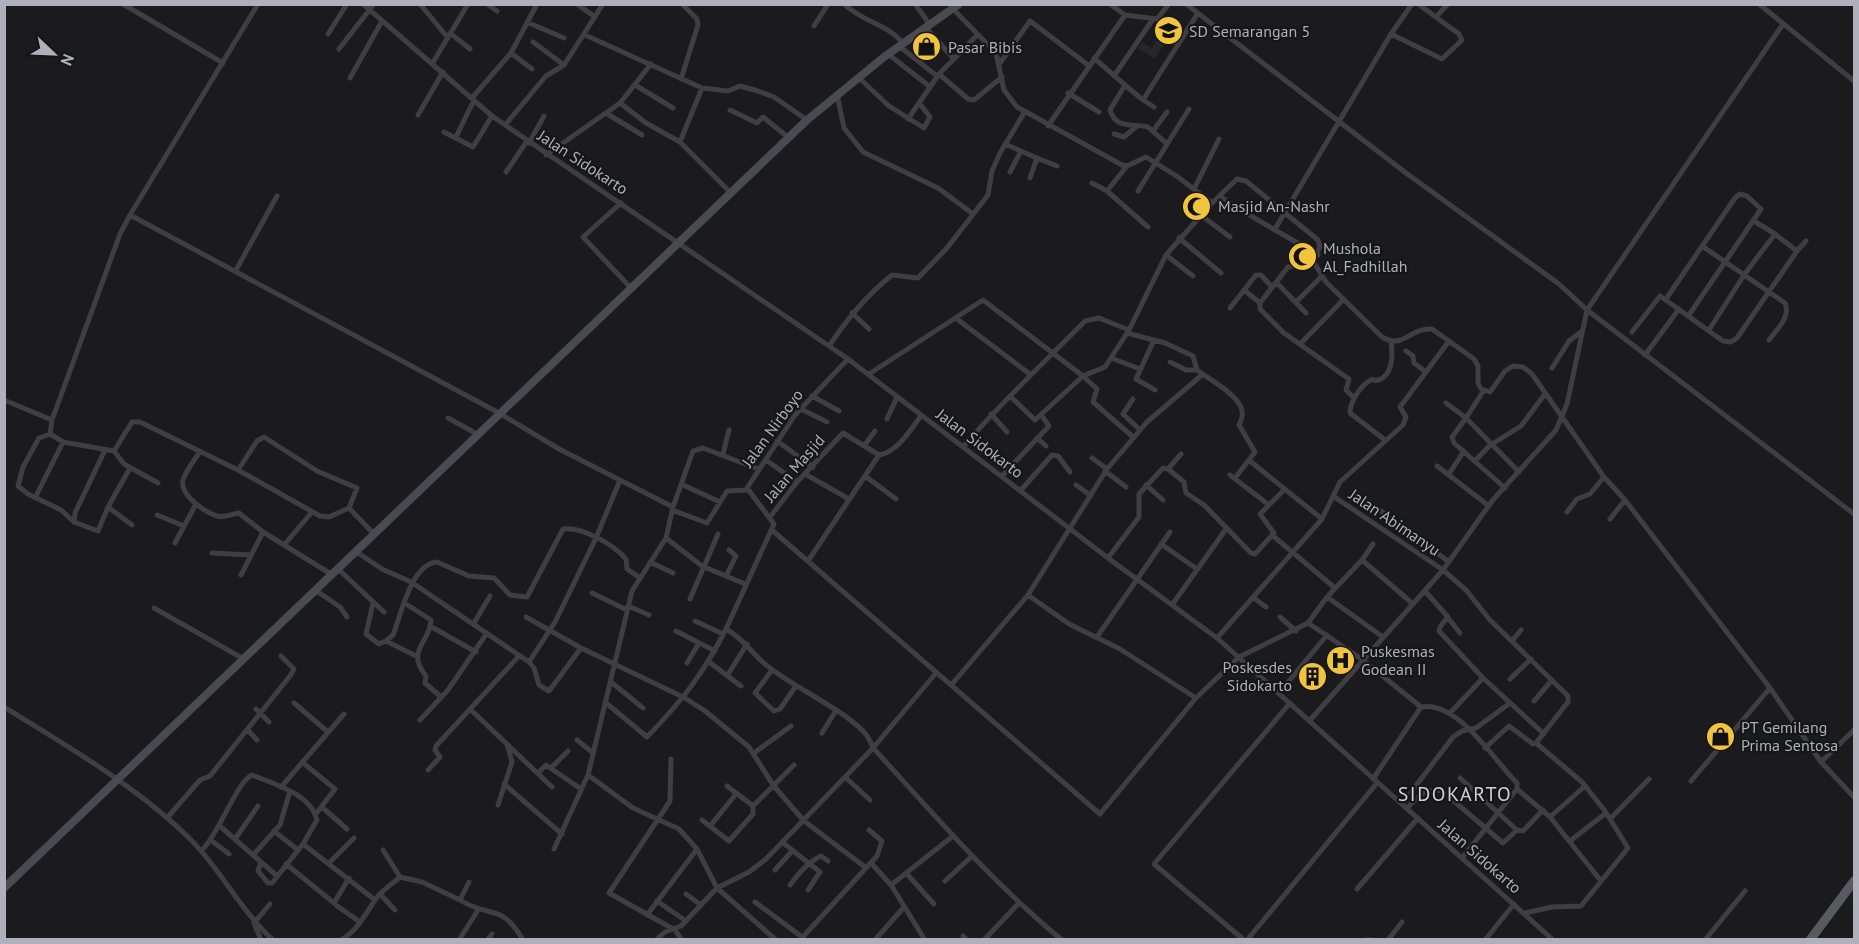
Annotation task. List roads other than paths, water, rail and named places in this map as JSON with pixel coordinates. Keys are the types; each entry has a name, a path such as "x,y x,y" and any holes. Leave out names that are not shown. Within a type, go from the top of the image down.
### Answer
{"main road":[{"path":"4,888 807,120 901,44 956,7"},
{"path":"1810,939 1854,881"}],"street":[{"path":"123,4 223,63"},
{"path":"51,434 52,420 120,234 258,4"},
{"path":"328,34 347,4"},
{"name":"Jalan Sidokarto","path":"363,4 492,116 546,155 621,203 848,358 1108,558 1217,638 1311,719 1375,781 1553,939"},
{"path":"339,49 374,4"},
{"path":"420,4 449,35 470,49"},
{"path":"432,64 468,4"},
{"path":"487,4 497,10"},
{"path":"456,137 473,99 511,53 529,23 537,4"},
{"path":"577,4 595,17"},
{"path":"505,125 546,76 564,65 603,4"},
{"path":"681,79 698,25 697,19 682,4"},
{"path":"814,26 828,4"},
{"path":"844,4 868,21 892,30 901,44 971,100 1002,77"},
{"path":"915,4 928,26 954,59"},
{"path":"1110,4 1125,15 1153,19 1159,18 1169,4"},
{"path":"1186,4 1559,284 1587,310 1854,514"},
{"path":"1275,229 1341,122 1391,34 1412,4"},
{"path":"1391,34 1442,59 1462,40 1459,34 1418,4"},
{"path":"1436,17 1448,4"},
{"path":"1759,4 1854,81"},
{"path":"956,7 977,34 996,53 1008,99 1024,113 1127,166"},
{"path":"1143,100 1198,13"},
{"path":"1048,126 1068,93 1125,15"},
{"path":"1114,76 1153,19"},
{"path":"350,78 382,21"},
{"path":"1000,63 1030,21 1088,65"},
{"path":"529,23 564,38"},
{"path":"1311,719 1443,570 1489,506 1556,430 1562,419 1587,310 1783,24"},
{"path":"908,118 920,104 929,86 938,75 977,34"},
{"path":"585,35 702,88 728,91 744,86 774,97 807,120"},
{"path":"533,42 564,65"},
{"path":"511,53 532,69"},
{"path":"888,54 929,86"},
{"path":"1094,58 1154,107"},
{"path":"546,155 620,103 651,64"},
{"path":"418,115 443,72"},
{"path":"858,77 908,118 921,127 926,127 930,116 920,104"},
{"path":"635,85 673,108"},
{"path":"1125,85 1111,113 1124,126 1145,126 1166,143"},
{"path":"680,142 702,88"},
{"path":"1068,93 1098,112"},
{"path":"837,94 841,102 844,128 864,152 938,188 973,214"},
{"path":"620,103 646,123 680,142 730,192"},
{"path":"1138,191 1189,109"},
{"path":"730,110 756,123 763,117 789,138"},
{"path":"1153,131 1167,112"},
{"path":"606,113 642,135"},
{"path":"829,346 861,302 892,274 915,280 947,248 987,195 992,171 1024,113"},
{"path":"444,132 473,147 492,116"},
{"path":"506,172 544,116"},
{"path":"1114,134 1124,137 1137,126"},
{"path":"1194,189 1220,139"},
{"path":"1005,144 1058,166"},
{"path":"1010,172 1021,151"},
{"path":"1107,191 1127,166 1144,156 1212,203"},
{"path":"1030,177 1037,158"},
{"path":"1011,397 1033,419 1042,416 1083,376 1103,369 1128,332 1166,255 1179,238 1203,216 1212,203 1221,197 1233,182 1242,179 1256,187 1318,240 1320,247 1316,258 1321,277 1377,333 1391,342 1400,341 1424,329 1432,329 1474,359 1478,366 1478,383 1484,390 1490,392 1505,371 1513,366 1523,367 1532,374 1604,477 1625,500 1770,688 1821,762 1854,798"},
{"path":"1092,183 1107,191 1148,227"},
{"path":"1666,299 1740,194 1747,196 1761,209 1689,315"},
{"path":"236,270 277,196"},
{"path":"1221,197 1256,221 1275,229 1316,258"},
{"path":"621,203 583,237 632,288"},
{"path":"130,214 672,509 708,521 728,491 747,490"},
{"path":"1203,216 1230,237"},
{"path":"1754,221 1797,251"},
{"path":"1709,330 1744,275 1775,234"},
{"path":"1179,238 1221,273"},
{"path":"1632,332 1660,296 1723,341 1731,342 1737,338 1806,241"},
{"path":"1702,246 1767,293 1785,303 1788,309 1785,319 1769,340"},
{"path":"1166,255 1192,276"},
{"path":"1316,258 1291,265 1260,303 1260,309 1284,333 1349,380 1346,390 1354,398"},
{"path":"1230,308 1258,275 1274,284 1306,313"},
{"path":"1296,302 1321,277"},
{"path":"1244,290 1260,303"},
{"path":"869,374 983,300 1083,376 1097,389 1093,402 1133,437"},
{"path":"1300,344 1343,300"},
{"path":"1645,355 1679,309"},
{"path":"852,313 869,328"},
{"path":"963,447 990,414 1011,397 1090,318 1099,318 1128,332 1193,356 1197,370"},
{"path":"957,319 1031,375"},
{"path":"1552,368 1569,341 1581,332"},
{"path":"1154,340 1136,379 1155,390"},
{"path":"1217,638 1322,519 1340,482 1405,421 1406,416 1400,407 1449,340"},
{"path":"1385,440 1350,413 1354,398 1368,381 1384,376 1390,367 1391,342"},
{"path":"1406,351 1413,356 1414,363 1426,372"},
{"name":"Jalan Nirboyo","path":"770,517 747,490 758,469 801,409 848,358"},
{"path":"1112,358 1140,369"},
{"path":"1170,362 1186,370 1197,370 1230,395 1242,409 1239,425 1255,452 1250,461 1233,477 1269,505"},
{"path":"952,684 1028,596 1106,470 1140,430 1203,374"},
{"path":"1484,390 1452,437 1505,488"},
{"path":"1475,460 1493,444 1521,426 1545,394"},
{"path":"812,396 838,411"},
{"path":"887,419 897,397"},
{"path":"1133,399 1123,414 1140,430"},
{"path":"4,400 52,420"},
{"path":"1446,403 1466,418 1519,472"},
{"path":"801,409 827,422"},
{"path":"990,414 1007,432"},
{"path":"808,561 879,455 892,451 921,416"},
{"path":"1002,476 1049,424 1042,416"},
{"path":"448,418 477,434"},
{"path":"114,451 128,426 135,421 161,430 312,512 329,517 349,508 357,488 317,471 264,437 257,441 238,470"},
{"path":"723,454 729,430"},
{"path":"864,446 875,431"},
{"name":"Jalan Masjid","path":"770,517 796,482 813,467 843,433 879,455"},
{"path":"51,434 63,442 114,451"},
{"path":"51,434 39,438 18,482 21,490 61,510 74,522 98,531 108,507 130,468"},
{"path":"1037,438 1046,446"},
{"path":"777,441 813,467"},
{"path":"35,498 63,442"},
{"path":"554,849 588,775 628,608 640,578 666,537 672,509 693,451 704,448 758,469"},
{"path":"74,522 75,513 105,450"},
{"path":"114,451 118,460 158,483"},
{"path":"200,451 183,480 185,491 196,504 217,516 240,513 263,532 334,571 363,590 384,612"},
{"path":"1449,474 1464,451"},
{"path":"1168,469 1182,454"},
{"path":"1021,490 1052,455 1058,456 1070,472"},
{"path":"1092,458 1126,487"},
{"path":"766,460 796,482"},
{"path":"1250,461 1322,519"},
{"path":"1437,466 1489,506"},
{"path":"1108,558 1138,517 1138,496 1162,468 1168,469 1184,483 1186,493 1204,505 1251,554 1255,554 1272,535 1273,531 1260,516 1285,489"},
{"path":"806,474 849,500"},
{"path":"865,476 896,499"},
{"path":"1567,512 1577,499 1590,494 1604,477"},
{"path":"529,662 550,631 596,538 620,480"},
{"path":"681,484 720,502"},
{"path":"1076,485 1090,495"},
{"path":"1146,485 1163,500"},
{"name":"Jalan Abimanyu","path":"1333,496 1443,570 1466,590 1569,699 1544,734"},
{"path":"1610,519 1625,500"},
{"path":"176,543 196,504"},
{"path":"108,507 132,525"},
{"path":"349,508 374,533"},
{"path":"1377,508 1449,562"},
{"path":"284,545 312,512"},
{"path":"157,515 184,526"},
{"path":"605,702 646,737 685,698 709,662 725,632 745,584 772,531 774,524 770,517"},
{"path":"373,603 365,632 380,644 393,635 406,604 411,582 430,564 437,562 469,576 494,578 510,595 527,597 563,529 570,528 596,538 622,554 626,559 627,570 640,578"},
{"path":"1172,605 1226,529"},
{"path":"772,531 1100,814 1196,698 1239,657 1296,631 1308,623 1327,597 1374,544"},
{"path":"241,575 263,532"},
{"path":"1097,637 1170,532"},
{"path":"690,599 701,577 702,566 718,534"},
{"path":"1272,535 1335,588"},
{"path":"666,537 702,566 745,584"},
{"path":"1161,544 1197,570"},
{"path":"726,576 736,555 729,550"},
{"path":"355,551 382,569 411,582 529,662 534,668 535,679 539,685 549,691 581,648"},
{"path":"212,553 250,555"},
{"path":"1362,560 1413,604"},
{"path":"650,562 673,573"},
{"path":"315,590 340,607 347,617"},
{"path":"1425,591 1461,633"},
{"path":"592,593 649,615"},
{"path":"474,623 490,596"},
{"path":"1028,596 1069,624 1097,637 1196,698"},
{"path":"1327,597 1383,637"},
{"path":"1254,598 1266,607"},
{"path":"406,604 431,620 418,650 419,667 426,676 424,682 441,698"},
{"path":"154,608 242,658"},
{"path":"526,617 581,648 685,698 738,736 754,753 772,785 804,821 868,865 891,885 926,939"},
{"path":"1280,617 1296,631"},
{"path":"1448,618 1440,627 1439,632 1483,678 1544,734 1533,744 1509,726 1485,748"},
{"path":"695,621 725,632 747,644 756,657 772,670 863,730 873,748 971,857 1018,904 1062,939"},
{"path":"1308,623 1363,660 1421,707 1433,705 1450,713 1470,728 1517,783 1517,789 1462,858"},
{"path":"430,626 476,652"},
{"path":"1512,641 1521,630"},
{"path":"676,631 715,651"},
{"path":"420,720 441,698 476,652 487,633"},
{"path":"1279,693 1327,636"},
{"path":"386,641 418,657"},
{"path":"687,663 699,643"},
{"path":"728,675 747,644"},
{"path":"167,818 200,780 210,776 248,730 258,711 294,670 281,656"},
{"path":"428,770 440,757 435,750 436,746 519,656"},
{"path":"1510,679 1531,659"},
{"path":"709,662 741,686"},
{"path":"772,670 755,693 774,711 780,709 796,686"},
{"path":"656,939 665,932 675,930 686,921 717,888 758,866 873,748 936,673"},
{"path":"1450,713 1483,678"},
{"path":"1534,701 1552,680"},
{"path":"611,682 644,708"},
{"path":"1691,781 1770,688"},
{"path":"294,703 328,732"},
{"path":"1290,703 1155,864 1246,939 1375,781 1421,707"},
{"path":"1404,806 1449,741 1458,733 1476,728 1510,703"},
{"path":"4,707 117,780 167,818 202,850 254,923 261,939"},
{"path":"471,710 552,787"},
{"path":"258,711 269,722"},
{"path":"822,733 835,712"},
{"path":"280,787 344,714"},
{"path":"754,753 790,726"},
{"path":"1821,762 1854,729"},
{"path":"248,730 257,740"},
{"path":"577,740 592,752"},
{"path":"1525,913 1552,907 1578,908 1628,848 1608,816 1585,786 1536,742"},
{"path":"498,805 512,762 506,743"},
{"path":"551,768 568,751"},
{"path":"671,759 671,798 609,893 675,930 682,939"},
{"path":"302,762 335,789 323,808 315,815"},
{"path":"702,820 729,841 753,814 753,806 794,765"},
{"path":"538,773 543,766 551,768 581,789"},
{"path":"588,775 633,808 679,830 697,849 717,888 776,939"},
{"path":"202,850 212,841 221,827 235,797 249,776 290,791 306,803 315,815 316,825 303,844 277,876 268,883 258,871 261,862"},
{"path":"845,777 870,800"},
{"path":"1460,778 1517,830 1523,831 1542,810"},
{"path":"1570,840 1608,816 1648,778"},
{"path":"504,784 562,834"},
{"path":"727,786 753,806"},
{"path":"1550,817 1585,786"},
{"path":"1404,806 1424,791 1432,789 1442,791 1503,843 1517,830"},
{"path":"1517,789 1550,817 1600,881"},
{"path":"253,855 282,821 290,791"},
{"path":"710,826 736,794"},
{"path":"235,839 258,806"},
{"path":"323,808 347,829"},
{"path":"1357,889 1418,818"},
{"path":"221,827 277,876"},
{"path":"755,902 801,938 868,865 883,843 869,830"},
{"path":"274,831 298,850"},
{"path":"891,885 954,836"},
{"path":"329,863 354,838"},
{"path":"212,841 229,855"},
{"path":"782,842 820,874 808,890"},
{"path":"303,844 375,900"},
{"path":"647,915 697,849"},
{"path":"383,850 400,877 422,882 478,910 498,913 509,919 523,939"},
{"path":"775,870 792,851"},
{"path":"790,885 808,864 821,856 828,861"},
{"path":"945,880 971,857"},
{"path":"286,864 334,903 349,878"},
{"path":"906,873 934,904"},
{"path":"340,939 349,935 380,894 400,877"},
{"path":"460,900 469,882"},
{"path":"1705,939 1745,891"},
{"path":"380,894 395,910"},
{"path":"686,894 701,905"},
{"path":"657,901 686,921"},
{"path":"254,923 270,904"},
{"path":"984,939 1018,904"},
{"path":"1485,939 1514,904"},
{"path":"337,906 360,922"},
{"path":"875,939 904,907"},
{"path":"459,939 478,910"},
{"path":"1388,939 1402,922"},
{"path":"254,923 273,939"},
{"path":"487,939 492,934"},
{"path":"349,935 354,939"},
{"path":"1366,939 1372,939"}],"place":[{"name":"SD Semarangan 5","path":"1168,31"},
{"name":"Pasar Bibis","path":"927,47"},
{"name":"Masjid An-Nashr","path":"1197,206"},
{"name":"Mushola Al_Fadhillah","path":"1302,257"},
{"name":"Puskesmas Godean II","path":"1340,660"},
{"name":"Poskesdes Sidokarto","path":"1313,676"},
{"name":"PT Gemilang Prima Sentosa","path":"1720,736"}],"district":[{"name":"SIDOKARTO","path":"1455,794"}]}
